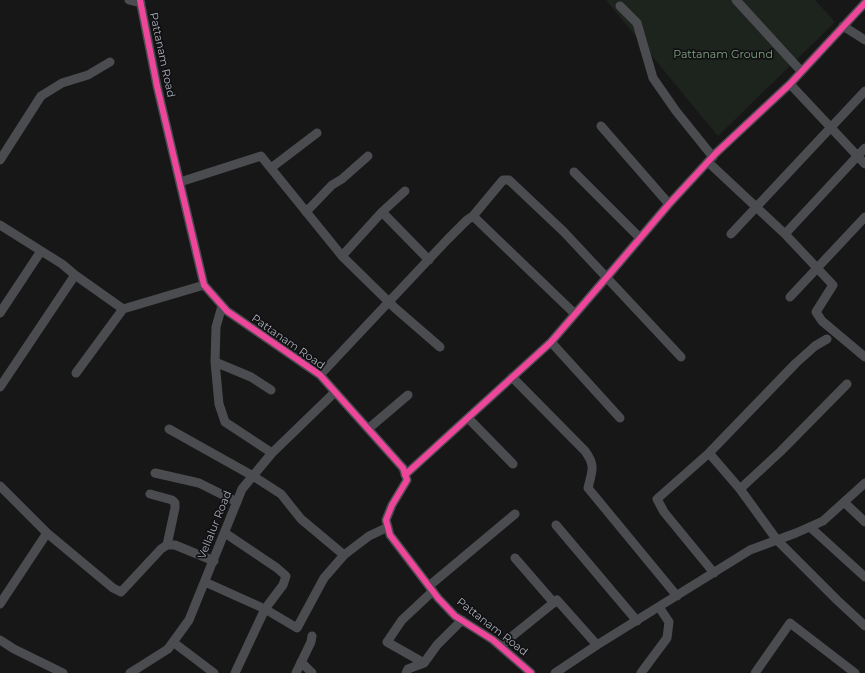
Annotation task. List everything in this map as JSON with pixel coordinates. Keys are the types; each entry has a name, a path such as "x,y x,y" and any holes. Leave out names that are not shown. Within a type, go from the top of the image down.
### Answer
{"street":[{"path":"129,0 140,1"},
{"path":"736,0 801,71"},
{"name":"Pattanam Road","path":"140,1 157,86 204,285 227,311 320,375 403,468 405,475"},
{"path":"205,582 265,609 297,628 324,578 344,555 369,536 388,527 386,520 392,504 407,480 405,475 551,342 669,204 710,159 790,84 865,3"},
{"path":"620,6 637,23 653,78 710,159 756,207 785,234 833,285 816,312 822,322 865,357"},
{"path":"843,26 865,40"},
{"path":"0,160 41,96 62,83 88,75 110,62"},
{"path":"790,84 865,164"},
{"path":"732,234 865,91"},
{"path":"601,126 669,204"},
{"path":"271,168 317,133"},
{"path":"785,234 865,148"},
{"path":"180,182 260,156 342,256 389,302 440,347"},
{"path":"306,212 332,185 342,179 368,156"},
{"path":"574,172 640,238"},
{"path":"320,375 457,230 473,216 503,180 509,180 564,232 608,277 681,357"},
{"path":"342,256 382,212 405,191"},
{"path":"382,212 429,260"},
{"path":"473,216 575,314"},
{"path":"790,297 865,217"},
{"path":"1,228 62,264 123,309"},
{"path":"0,313 41,251"},
{"path":"0,387 75,275"},
{"path":"76,373 123,309 204,285"},
{"path":"222,306 216,327 215,362 219,404 225,422 272,453"},
{"path":"714,573 664,512 658,499 709,453 796,363 815,346 827,339"},
{"path":"551,342 620,418"},
{"path":"215,362 250,376 271,390"},
{"path":"512,377 592,460 593,467 588,488 677,596"},
{"path":"740,489 780,452 847,384"},
{"name":"Vellalur Road","path":"130,673 168,649 189,620 242,489 272,453 335,392"},
{"path":"368,429 408,395"},
{"path":"468,418 513,464"},
{"path":"169,429 253,476 281,494 301,519 344,555"},
{"path":"709,453 740,489 777,540 865,626"},
{"path":"155,473 199,483 237,502"},
{"path":"555,673 597,645 750,550 823,521 865,483"},
{"path":"0,486 46,534 113,588 121,592 161,549 167,545 175,545 214,561"},
{"path":"150,494 172,500 176,508 167,545"},
{"path":"844,502 865,522"},
{"path":"424,663 387,642 402,620 431,589 515,514"},
{"path":"556,525 636,621"},
{"name":"Pattanam Road","path":"388,527 390,535 431,589 455,616 493,640 531,673"},
{"path":"810,527 865,577"},
{"path":"225,533 277,568 286,576 283,585 265,609 235,673"},
{"path":"0,604 46,534"},
{"path":"515,558 554,603"},
{"path":"500,646 557,600 597,645"},
{"path":"641,673 667,638 669,622 659,607"},
{"path":"406,673 408,669 424,663 437,645 462,620"},
{"path":"755,673 790,623 855,673"},
{"path":"296,673 311,642 312,636"},
{"path":"0,640 14,650 63,673"},
{"path":"173,642 214,673"},
{"path":"301,662 312,673"}],"green space":[{"name":"Pattanam Ground","path":"606,0 815,0 835,22 718,136"}],"cycle path":[{"path":"140,0 157,86 204,285 227,311 320,375 403,468 407,480 392,505 386,520 390,535 438,598 455,616 493,640 531,673"},
{"path":"405,475 551,342 669,204 716,153 790,84 865,3"}]}
